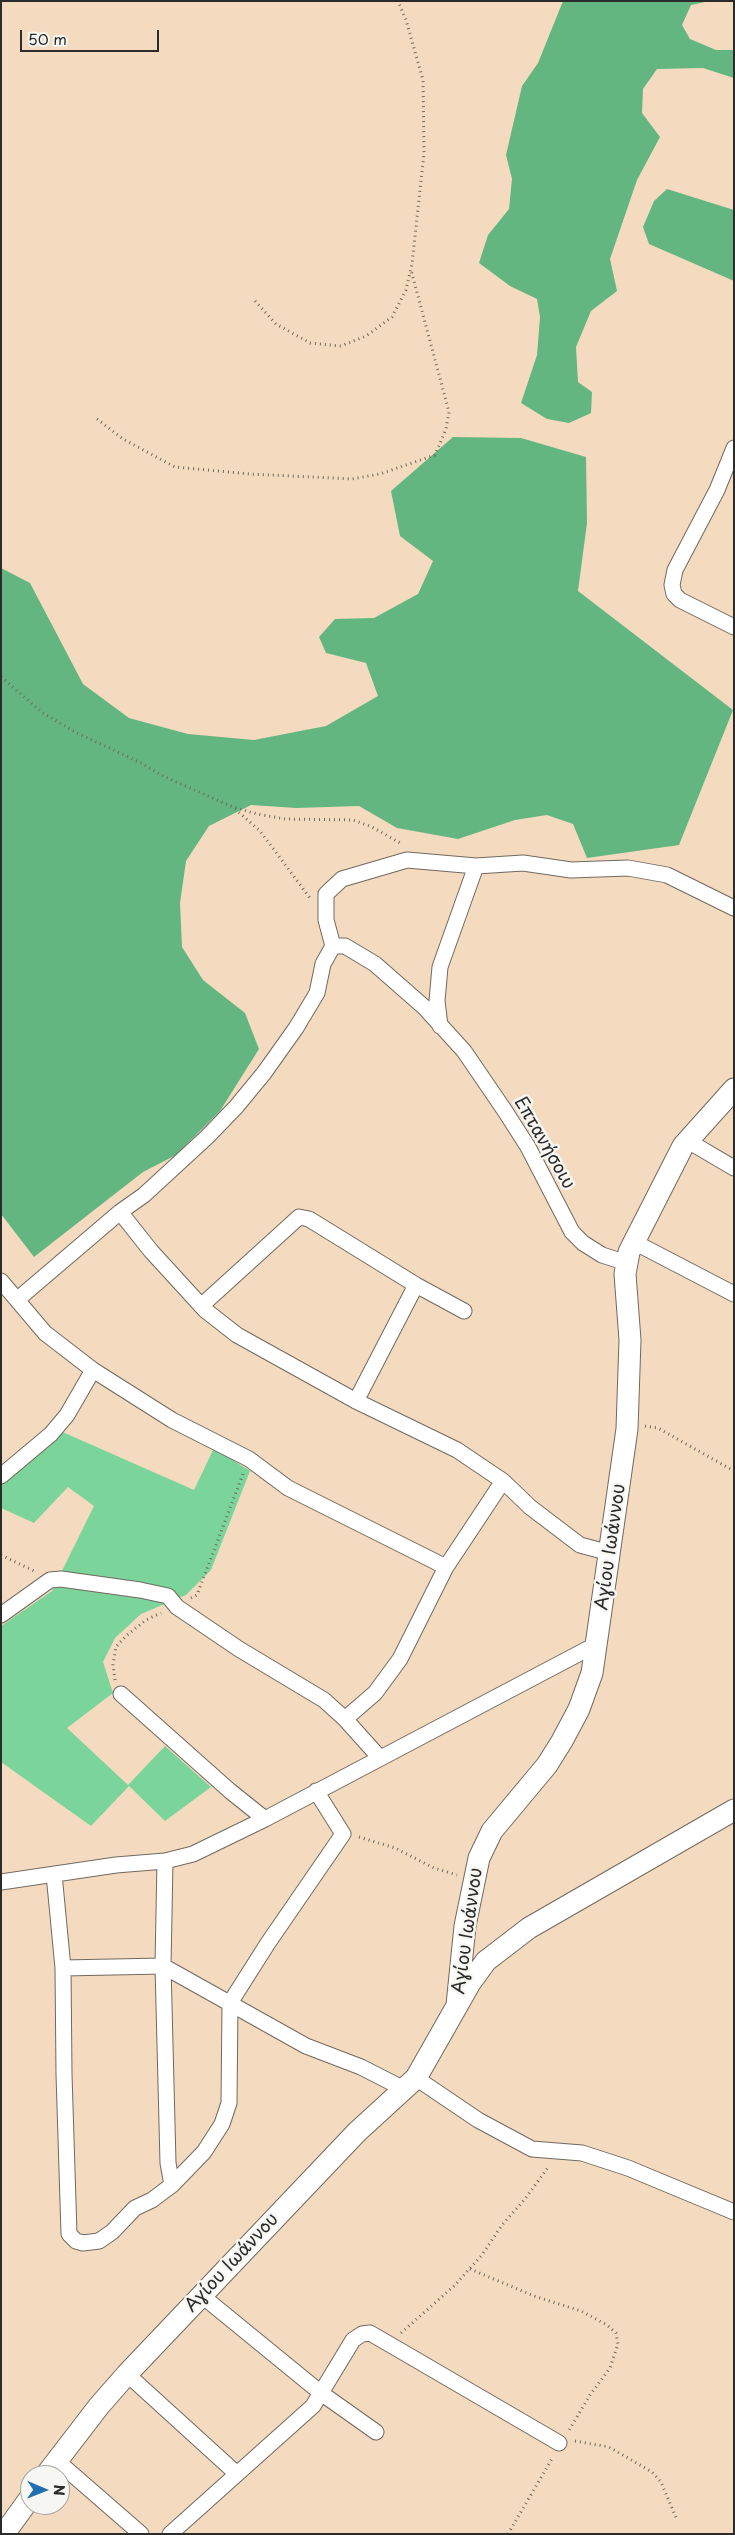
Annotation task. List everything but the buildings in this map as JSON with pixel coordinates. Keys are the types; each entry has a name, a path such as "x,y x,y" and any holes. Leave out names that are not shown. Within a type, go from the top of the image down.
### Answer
{"street":[{"path":"734,448 717,490 675,570 672,585 674,594 680,600 734,628"},
{"path":"18,1299 120,1212 144,1196 207,1137 264,1073 296,1028 317,993 323,964 333,946 326,920 326,894 342,879 407,860 476,866 523,862 572,870 628,868 667,875 734,908"},
{"path":"440,1026 437,1001 440,967 476,866"},
{"name":"Επτανήσοιυ","path":"333,946 345,946 375,964 424,1007 464,1051 505,1111 528,1147 572,1232 583,1243 602,1255 627,1264"},
{"name":"Αγίου Ιωάννου","path":"53,2465 127,2374 357,2132 410,2084 457,2005 465,1926 479,1858 492,1831 547,1765 562,1741 579,1708 592,1673 627,1429 630,1340 625,1274 627,1264 634,1242 688,1142 734,1089"},
{"path":"688,1142 734,1168"},
{"path":"120,1212 151,1252 201,1306 237,1335 356,1401 457,1450 503,1482 530,1507 580,1545 610,1553"},
{"path":"201,1306 299,1217 309,1219 416,1285 464,1311"},
{"path":"634,1242 734,1294"},
{"path":"1,1281 18,1299 44,1333 93,1370 172,1420 249,1459 288,1488 446,1567"},
{"path":"356,1401 416,1285"},
{"path":"1,1476 51,1434 67,1415 93,1370"},
{"path":"346,1719 375,1693 400,1659 446,1567 503,1482"},
{"path":"1,1615 50,1580 61,1579 140,1590 168,1596 177,1607 239,1649 311,1692 346,1719 380,1758"},
{"path":"1,1882 116,1865 165,1861 193,1854 265,1819 597,1644"},
{"path":"122,1694 230,1791 265,1819"},
{"path":"54,1874 63,1968 69,2234 76,2241 99,2241 112,2232 135,2208 152,2200 172,2185 204,2152 224,2117 229,2103 230,2003 268,1943 344,1834 316,1791"},
{"path":"457,2005 486,1961 502,1947 529,1928 734,1810"},
{"path":"165,1861 163,1966 168,2163 172,2185"},
{"path":"63,1968 163,1966 306,2046 410,2084 532,2149 582,2153 628,2168 734,2212"},
{"path":"201,2295 321,2393 376,2432"},
{"path":"170,2534 313,2406 352,2340 362,2334 370,2333 559,2443"},
{"path":"127,2374 237,2474"},
{"path":"70,2482 141,2534"},
{"path":"4,2534 20,2512"}],"path":[{"path":"255,301 276,324 310,343 341,346 366,336 392,317 406,290 411,270 424,153 423,80 406,20 398,1"},
{"path":"97,419 123,439 175,467 250,474 352,479 380,474 435,455 446,429 449,412 411,270"},
{"path":"1,677 43,713 75,732 141,763 163,776 233,807 285,819 353,820 397,840 424,862"},
{"path":"233,807 260,831 326,920"},
{"path":"627,1429 642,1425 658,1428 734,1471"},
{"path":"122,1694 115,1681 113,1665 116,1647 146,1620 177,1607 197,1595 249,1459"},
{"path":"1,1555 50,1580"},
{"path":"344,1834 395,1848 434,1868 473,1880"},
{"path":"389,2344 454,2286 470,2269 546,2172 556,2151"},
{"path":"470,2269 518,2291 580,2312 607,2325 616,2333 618,2344 610,2368 559,2443 552,2459 508,2534"},
{"path":"559,2443 578,2440 609,2448 633,2459 652,2472 661,2482 677,2520"}],"green space":[{"path":"563,1 710,1 691,5 682,25 690,39 716,50 734,50 734,78 703,68 657,69 643,89 642,113 660,137 637,180 610,259 617,291 591,311 576,347 578,382 592,392 591,413 569,423 547,419 521,403 537,355 540,317 537,299 510,286 479,263 488,235 509,209 512,179 506,155 522,86 538,63"},
{"path":"667,189 734,210 734,281 649,244 643,227 654,201"},
{"path":"453,437 521,438 586,457 587,523 578,591 733,710 679,845 587,858 573,824 547,815 515,820 458,839 397,828 359,806 296,808 251,805 209,826 186,861 180,903 182,947 203,980 245,1013 259,1049 220,1111 176,1155 143,1172 34,1257 1,1214 1,568 30,583 83,684 129,718 188,734 254,740 326,726 378,696 366,663 326,653 319,637 335,619 374,618 418,594 433,561 400,536 391,491"},
{"path":"58,1430 194,1490 214,1448 250,1471 211,1570 186,1595 141,1614 115,1638 103,1662 113,1693 67,1728 128,1785 165,1746 211,1787 165,1821 129,1786 91,1826 1,1762 1,1626 52,1591 94,1506 68,1487 34,1523 1,1508 1,1476"}]}
